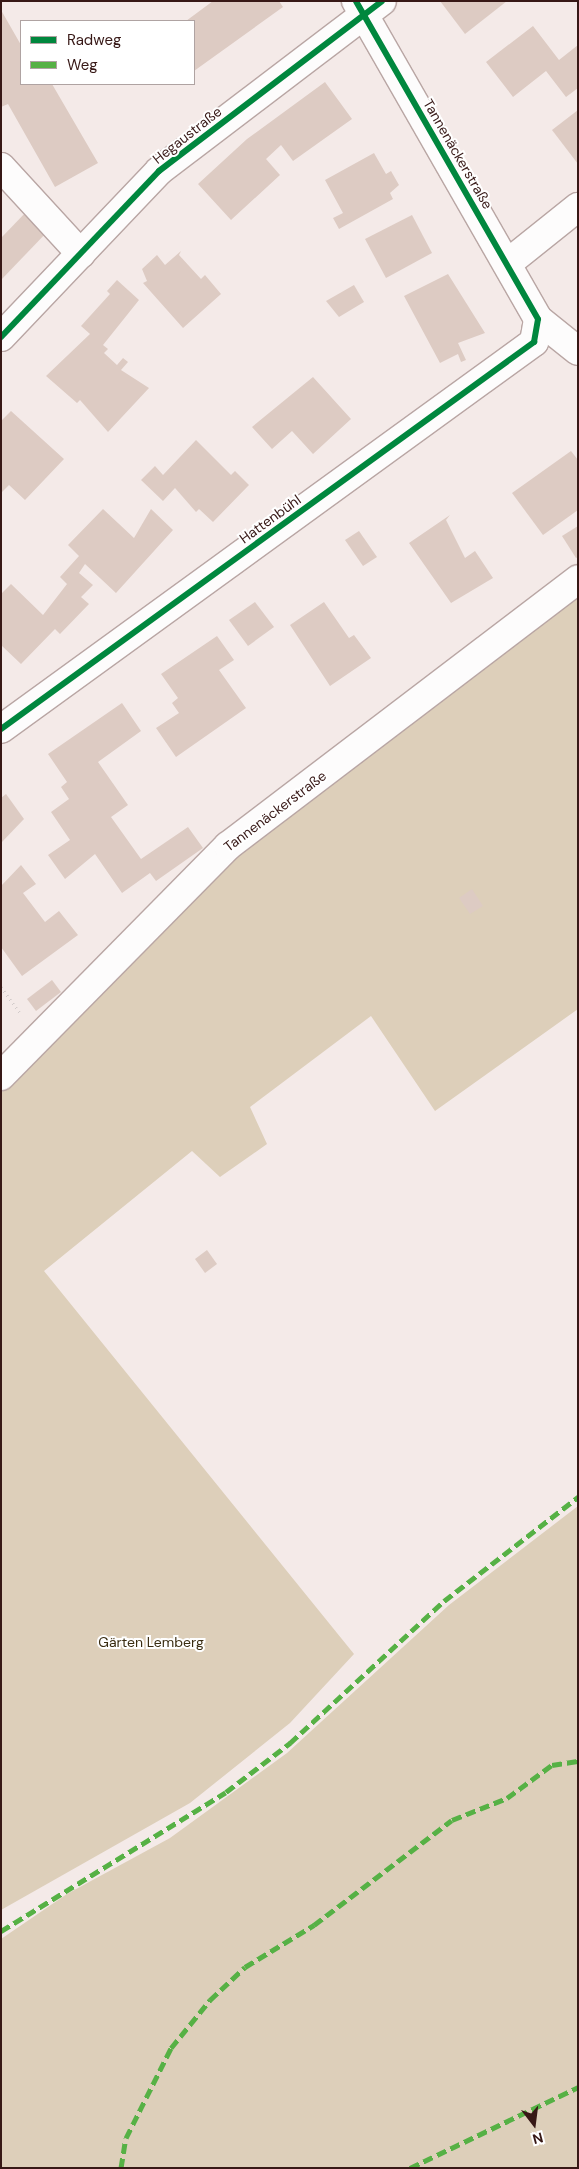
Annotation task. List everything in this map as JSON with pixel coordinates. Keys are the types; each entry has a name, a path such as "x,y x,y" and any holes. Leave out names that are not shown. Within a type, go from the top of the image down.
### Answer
{"street":[{"name":"Hegaustraße","path":"1,337 159,171 367,6"},
{"name":"Tannenäckerstraße","path":"367,6 538,319 578,351"},
{"path":"1,168 81,254"},
{"path":"508,263 578,208"},
{"name":"Hattenbühl","path":"1,729 534,342 538,319"},
{"name":"Tannenäckerstraße","path":"1,1076 228,846 578,579"}],"green space":[{"name":"Gärten Lemberg","path":"578,586 578,1009 435,1111 371,1016 250,1107 267,1144 220,1177 192,1151 44,1271 354,1654 290,1723 190,1803 1,1910 1,1093 214,873"},
{"path":"578,1506 578,2168 1,2168 1,1939 67,1894 170,1838 287,1753 449,1605"}],"building":[{"path":"213,1 279,1 283,7 195,70 195,20 187,20"},
{"path":"440,1 507,1 465,34"},
{"path":"1,10 20,43 20,85 53,85 98,163 55,187 8,104 1,107"},
{"path":"533,26 559,60 578,45 578,88 566,97 546,71 513,97 486,62"},
{"path":"325,82 352,119 293,161 281,145 266,159 280,175 231,220 198,184 247,139"},
{"path":"578,110 578,164 552,130"},
{"path":"374,153 386,174 391,171 399,185 390,193 393,199 339,229 333,218 343,213 325,180"},
{"path":"28,210 49,230 1,280 1,238"},
{"path":"412,215 432,253 386,278 365,239"},
{"path":"181,251 179,255 201,279 205,275 221,294 183,328 143,283 147,281 142,269 157,255 165,265"},
{"path":"448,274 485,333 458,343 466,360 461,362 458,354 440,363 404,296"},
{"path":"117,280 139,300 103,345 108,349 104,353 117,365 123,358 128,362 121,370 149,388 108,432 80,400 77,403 46,376 90,334 81,326 110,294 107,291"},
{"path":"354,285 364,302 339,317 326,301"},
{"path":"313,377 351,419 313,454 292,431 272,449 252,427"},
{"path":"11,411 64,459 25,500 9,485 1,493 1,421"},
{"path":"196,440 231,475 235,471 249,485 213,522 199,509 196,512 175,488 163,501 141,480 155,466 163,475"},
{"path":"571,451 578,460 578,510 543,535 512,493"},
{"path":"103,509 134,538 151,509 173,530 116,593 85,564 79,573 93,585 81,597 89,604 60,634 55,629 21,664 1,645 1,594 11,584 43,615 67,584 60,577 79,556 68,545"},
{"path":"450,515 446,520 465,558 475,551 493,578 451,603 409,543"},
{"path":"578,526 578,557 576,558 562,536"},
{"path":"359,531 377,557 363,566 345,540"},
{"path":"255,602 274,627 248,646 229,620"},
{"path":"324,602 349,638 354,635 371,658 330,686 290,625"},
{"path":"217,636 234,660 219,670 246,708 176,757 156,728 179,713 172,703 178,698 161,674"},
{"path":"122,703 141,731 98,762 128,805 111,817 141,859 188,827 203,848 156,881 150,873 122,893 95,854 65,879 48,855 70,840 51,812 69,799 61,787 67,782 48,754"},
{"path":"6,794 24,819 1,843 1,798"},
{"path":"21,865 36,884 23,893 45,922 59,911 78,935 22,976 1,947 1,886"},
{"path":"472,889 483,906 470,914 459,898"},
{"path":"52,980 61,992 36,1011 27,999"},
{"path":"207,1250 217,1264 205,1273 195,1259"}],"marked path":[{"path":"1,1931 226,1792 290,1743 444,1601 578,1497"},
{"path":"121,2168 126,2138 171,2048 210,2000 245,1967 314,1925 452,1820 507,1798 552,1765 578,1761"},
{"path":"410,2168 578,2087"}],"cycle path":[{"path":"1,729 534,342 538,319 356,1"},
{"path":"1,337 159,171 382,1"}]}
